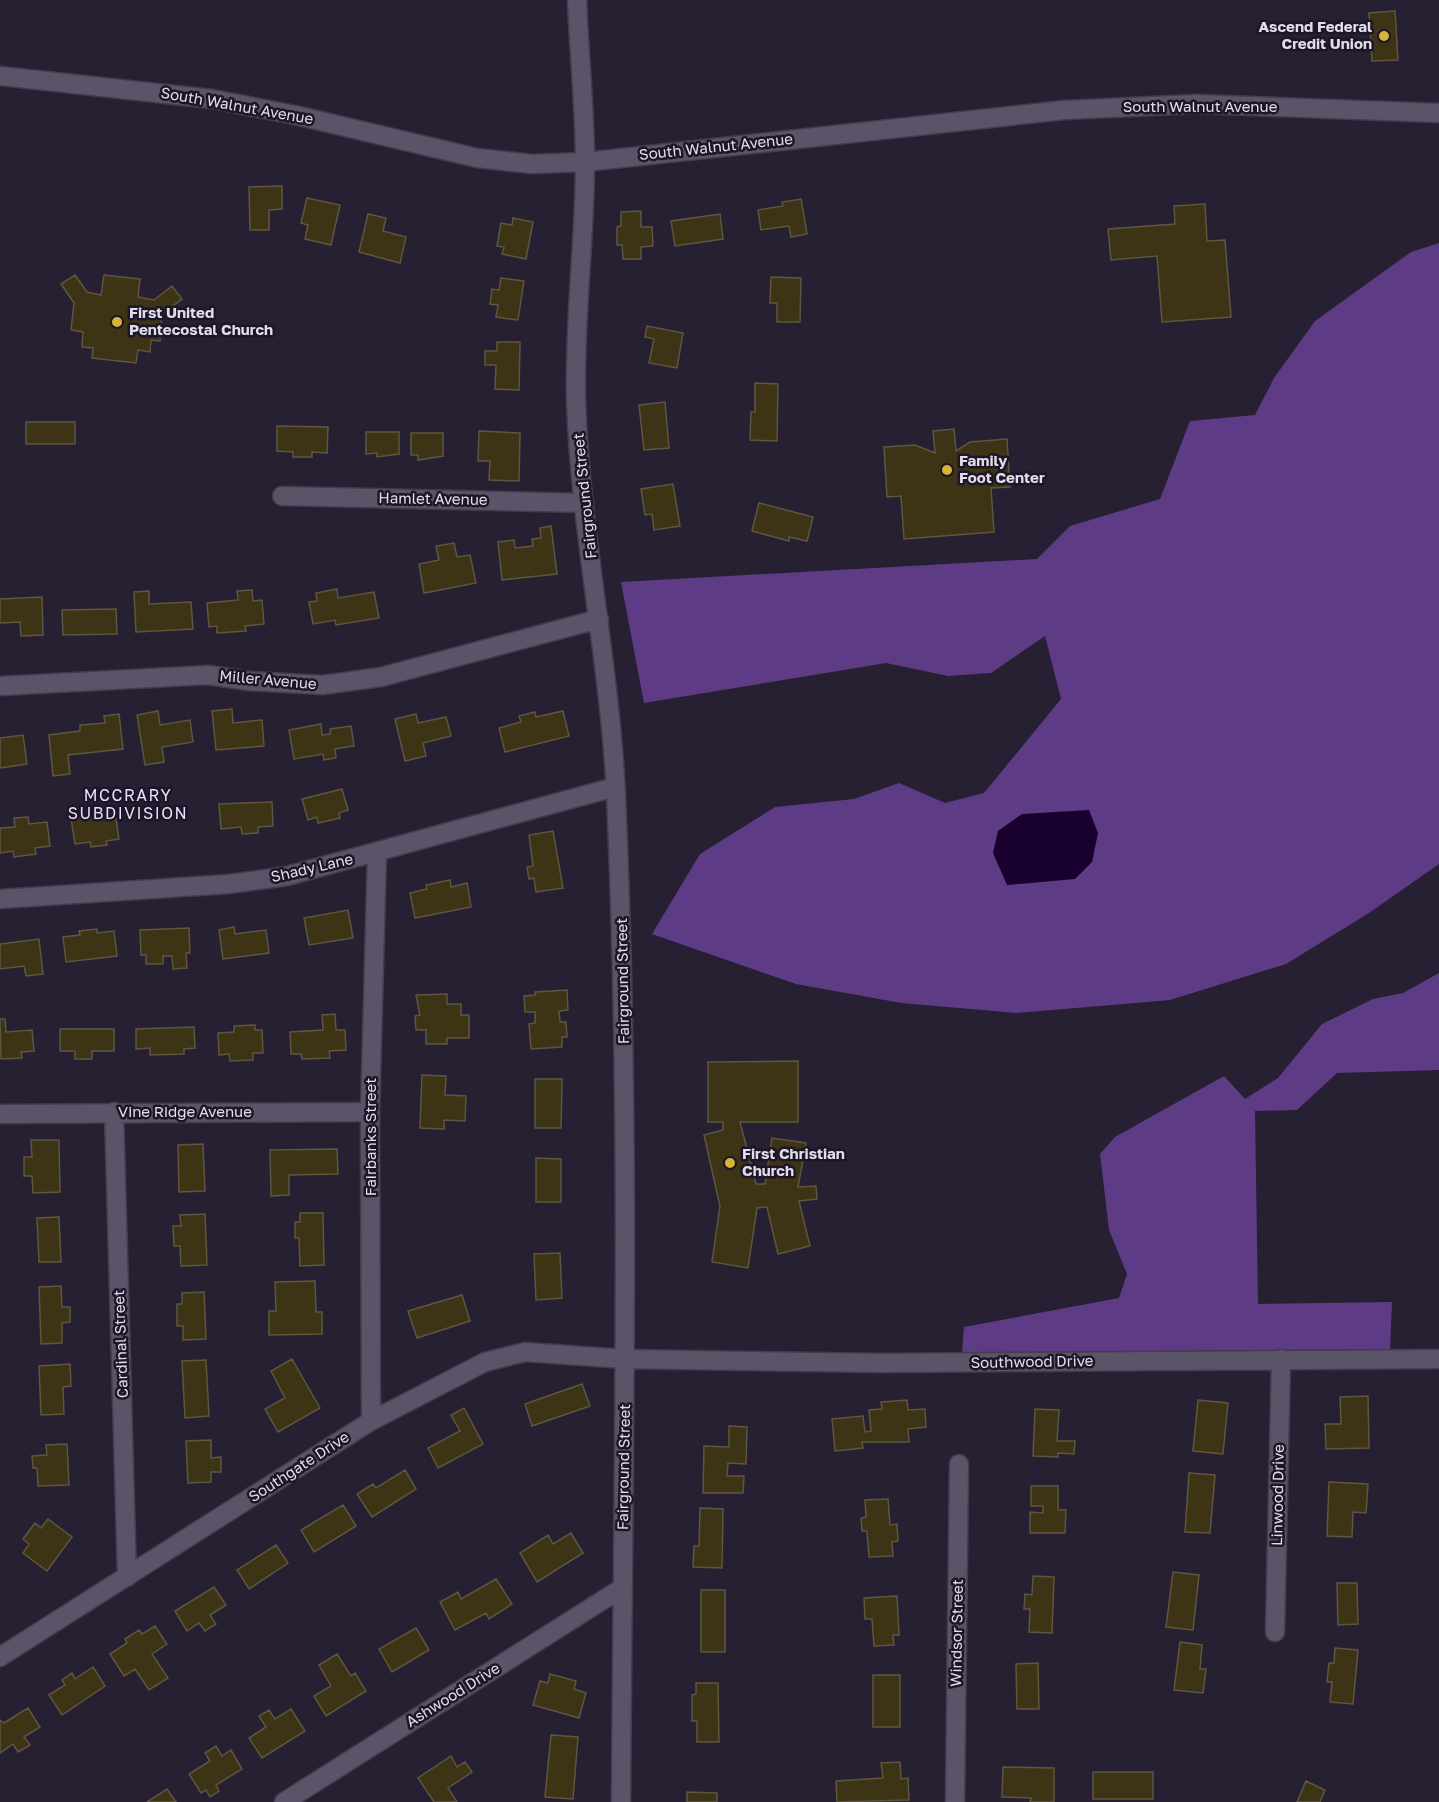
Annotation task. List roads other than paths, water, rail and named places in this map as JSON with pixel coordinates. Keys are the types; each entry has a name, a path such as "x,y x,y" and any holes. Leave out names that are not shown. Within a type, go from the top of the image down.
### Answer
{"street":[{"name":"Fairground Street","path":"577,0 585,162 576,397 584,502 599,619 615,787 624,982 625,1359 621,1802"},
{"name":"South Walnut Avenue","path":"0,76 212,99 295,114 477,158 532,164 585,162 1065,110 1196,105 1439,113"},
{"name":"Hamlet Avenue","path":"282,496 584,502"},
{"name":"Miller Avenue","path":"0,686 208,675 249,681 323,685 381,677 599,619"},
{"name":"Shady Lane","path":"0,899 229,884 287,876 377,854 615,787"},
{"name":"Fairbanks Street","path":"371,1421 370,1112 377,854"},
{"name":"Cardinal Street","path":"114,1112 127,1576"},
{"name":"Vine Ridge Avenue","path":"0,1114 370,1112"},
{"name":"Southgate Drive","path":"0,1657 371,1421 485,1362 515,1355 564,1353 625,1359"},
{"name":"Southwood Drive","path":"625,1359 880,1363 1439,1359"},
{"name":"Linwood Drive","path":"1275,1632 1281,1359"},
{"name":"Windsor Street","path":"955,1802 959,1464"},
{"name":"Ashwood Drive","path":"284,1802 622,1588"}],"place":[{"name":"Ascend Federal Credit Union","path":"1384,36"},
{"name":"First United Pentecostal Church","path":"117,322"},
{"name":"Family Foot Center","path":"947,470"},
{"name":"First Christian Church","path":"730,1163"}],"district":[{"name":"MCCRARY SUBDIVISION","path":"128,804"}]}
